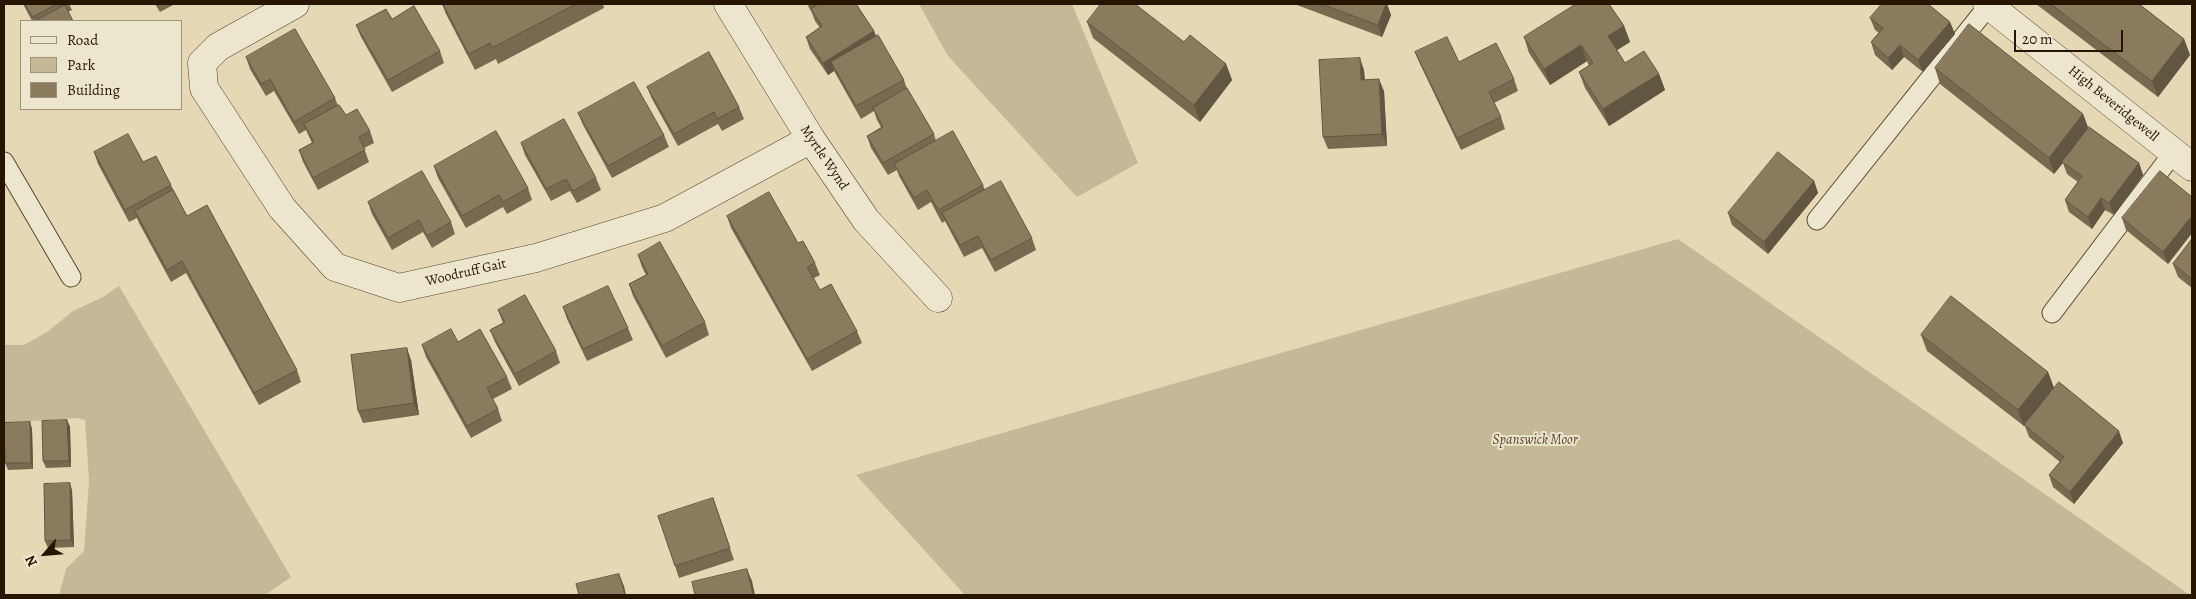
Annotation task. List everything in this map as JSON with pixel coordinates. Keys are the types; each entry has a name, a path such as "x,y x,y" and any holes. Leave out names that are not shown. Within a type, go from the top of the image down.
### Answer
{"street":[{"name":"Woodruff Gait","path":"295,4 218,47 202,62 192,76 204,88 282,208 335,267 399,288 536,258 665,218 811,139"},
{"name":"Myrtle Wynd","path":"728,4 811,139 866,220 938,298"},
{"name":"High Beveridgewell","path":"1988,4 2183,160"}],"lane":[{"path":"1817,220 1988,4"},
{"path":"2052,313 2183,160"},
{"path":"4,162 71,277"}],"green space":[{"path":"919,4 1072,4 1138,163 1077,197 948,56"},
{"name":"Spanswick Moor","path":"1678,239 2190,595 965,595 856,475"},
{"path":"119,286 291,577 265,595 59,595 66,569 84,551 89,481 85,420 77,418 4,423 4,345 24,345 47,332 73,311 103,297"}],"building":[{"path":"25,4 57,4 33,17"},
{"path":"443,4 576,4 492,48 490,43 469,54"},
{"path":"819,4 856,4 874,31 823,63 806,37 822,26 811,9"},
{"path":"1101,4 1135,4 1184,42 1190,35 1226,64 1194,105 1087,22"},
{"path":"1322,4 1386,4 1378,25"},
{"path":"1576,4 1609,4 1624,26 1608,36 1625,63 1644,51 1659,74 1603,109 1579,72 1593,63 1581,45 1544,69 1524,37"},
{"path":"1882,4 1928,4 1950,22 1918,60 1900,45 1888,58 1871,42 1883,28 1870,18"},
{"path":"2051,4 2139,4 2184,39 2152,81"},
{"path":"65,5 72,20 37,20"},
{"path":"414,6 440,51 388,80 356,25 386,9 392,19"},
{"path":"1969,24 2083,114 2049,158 1935,68"},
{"path":"295,29 335,98 294,122 270,79 261,84 246,57"},
{"path":"878,35 904,80 856,106 831,62"},
{"path":"1447,37 1459,62 1496,43 1514,79 1489,92 1501,117 1457,138 1415,52"},
{"path":"709,52 739,107 717,119 714,112 674,134 647,87"},
{"path":"1360,58 1361,80 1379,79 1382,134 1323,137 1319,60"},
{"path":"634,82 664,135 608,166 578,113"},
{"path":"907,88 934,134 883,163 867,136 883,127 873,108"},
{"path":"339,105 346,115 357,109 370,131 359,137 365,150 313,178 299,150 314,142 304,124"},
{"path":"564,119 596,178 573,191 566,179 546,189 521,143"},
{"path":"2089,127 2139,163 2109,203 2101,198 2088,217 2065,200 2082,176 2062,162"},
{"path":"496,131 528,188 503,202 499,195 462,216 434,166"},
{"path":"953,131 983,185 938,210 927,190 914,198 894,164"},
{"path":"128,134 143,162 156,156 171,185 125,210 94,152"},
{"path":"1778,152 1814,181 1764,242 1728,213"},
{"path":"422,171 451,222 427,236 419,220 388,238 368,202"},
{"path":"2160,171 2192,197 2192,216 2163,252 2122,218"},
{"path":"1001,181 1032,238 991,260 978,236 960,245 942,213"},
{"path":"173,190 187,216 207,205 297,370 254,393 182,261 167,270 135,211"},
{"path":"769,192 798,243 803,241 815,263 807,267 820,290 831,284 857,331 807,359 727,216"},
{"path":"2192,239 2192,279 2173,264"},
{"path":"660,242 705,322 662,346 629,284 648,274 638,255"},
{"path":"608,286 628,328 583,349 563,307"},
{"path":"525,295 556,351 515,374 490,330 505,322 498,310"},
{"path":"1951,296 2048,372 2018,410 1921,335"},
{"path":"451,329 458,342 480,329 507,377 487,388 498,409 467,426 422,345"},
{"path":"407,348 414,403 358,411 351,355"},
{"path":"2059,382 2119,431 2070,492 2049,475 2064,457 2024,425"},
{"path":"67,420 69,461 43,461 42,421"},
{"path":"30,422 31,463 5,463 4,423"},
{"path":"70,483 71,540 45,541 44,484"},
{"path":"713,498 730,548 675,566 658,516"},
{"path":"747,569 753,595 695,595 692,582"},
{"path":"619,574 625,595 579,595 576,584"}]}
